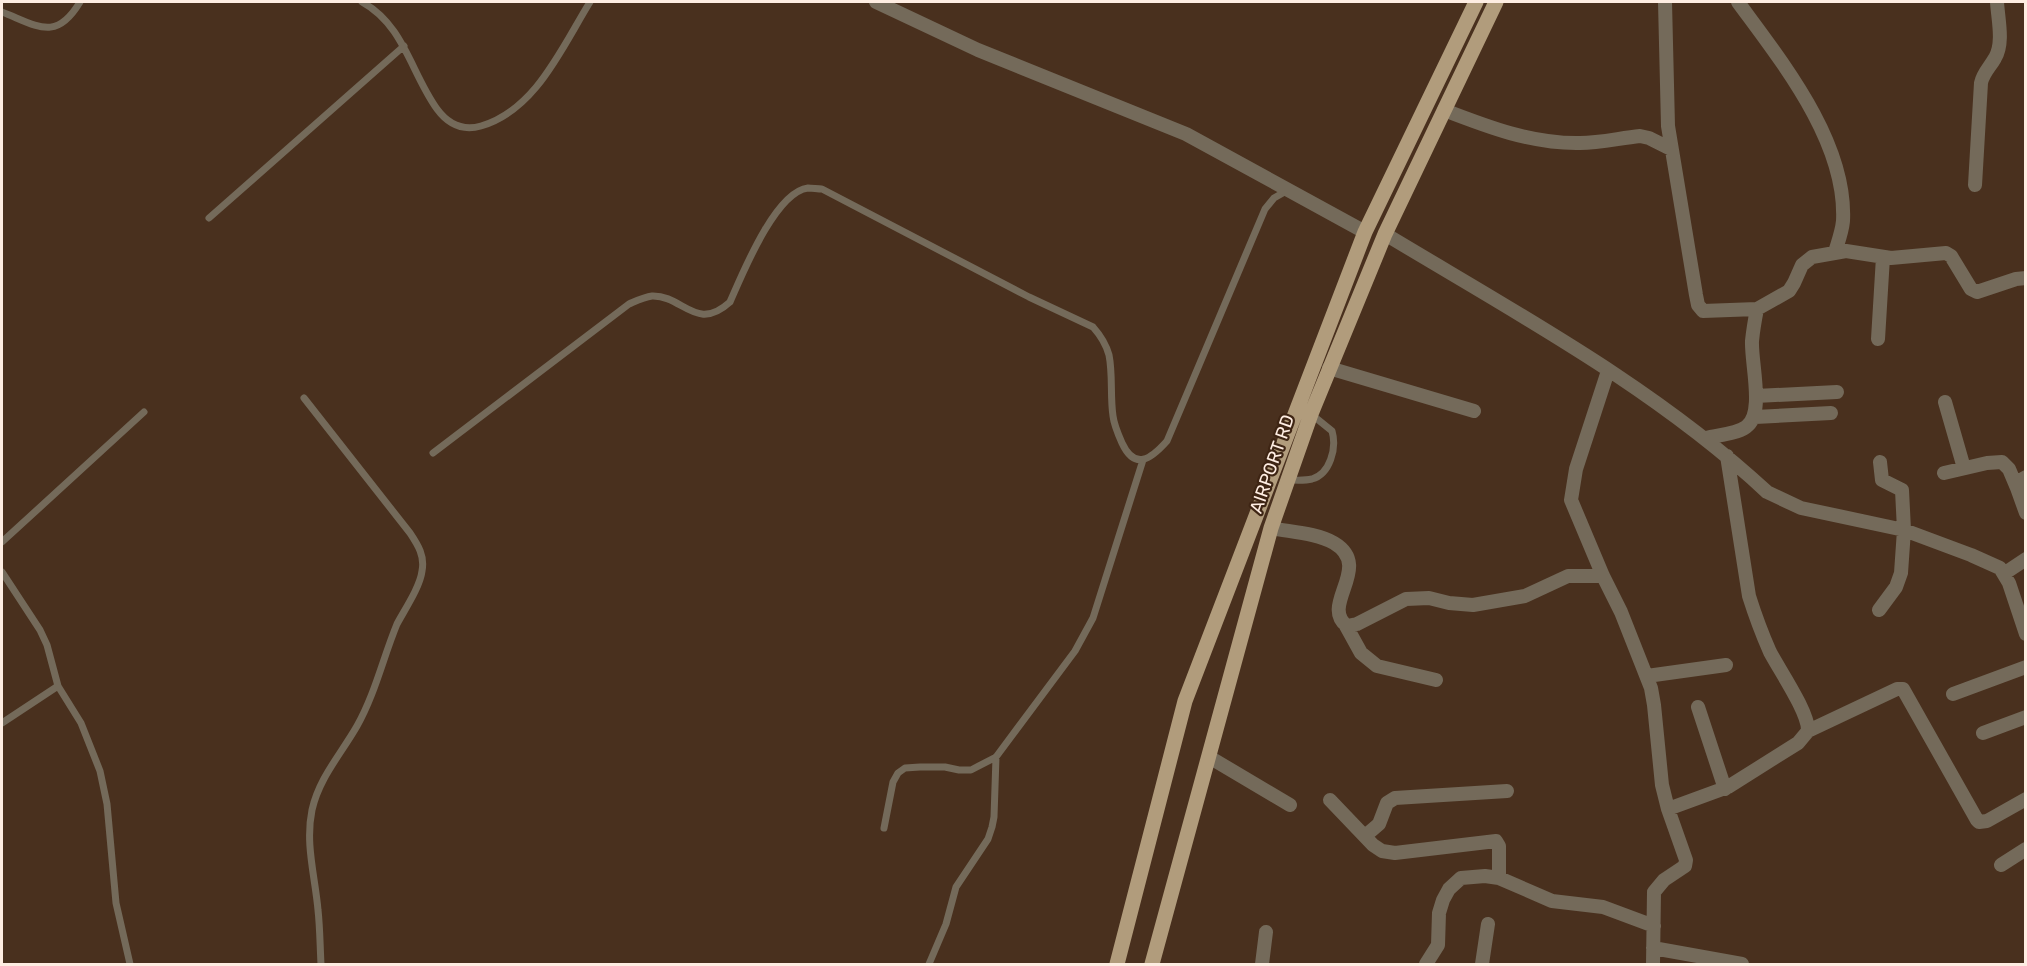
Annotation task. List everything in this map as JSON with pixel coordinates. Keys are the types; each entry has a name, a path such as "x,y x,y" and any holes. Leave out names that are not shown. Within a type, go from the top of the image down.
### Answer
{"main road":[{"path":"1117,964 1185,701 1365,232 1476,2"},
{"name":"AIRPORT RD","path":"1152,964 1271,528 1311,414 1385,234 1496,2"}],"street":[{"path":"876,2 978,50 1186,134 1365,232"},
{"path":"1665,2 1666,93 1671,149 1698,305 1702,311 1757,309 1789,291 1806,260 1835,252 1846,251 1898,258 1946,253 1951,256 1971,289 1977,292 2025,278"},
{"path":"1742,2 1799,87 1834,160 1841,191 1843,221 1835,252"},
{"path":"1975,185 1981,82 1998,50 1997,2"},
{"path":"1444,110 1495,129 1534,140 1580,143 1640,136 1671,149"},
{"path":"1385,234 1608,371 1706,438 1767,492 1801,508 1904,530 1994,564 2005,573 2025,634"},
{"path":"1878,339 1883,257"},
{"path":"1706,438 1745,428 1755,417 1757,405 1752,340 1757,309"},
{"path":"1329,368 1474,411"},
{"path":"1608,371 1576,469 1571,492 1573,510 1621,612 1647,676 1654,705 1660,776 1686,864 1656,888 1653,964"},
{"path":"1756,396 1837,392"},
{"path":"1945,402 1964,468"},
{"path":"1755,417 1831,413"},
{"path":"1727,456 1749,596 1755,615 1784,678 1806,716 1808,731"},
{"path":"1944,472 1996,461 2002,462 2021,482 2025,513"},
{"path":"1879,610 1900,580 1904,530 1902,490 1882,480 1880,462"},
{"path":"1271,528 1333,542 1347,554 1350,570 1338,612 1361,653 1377,666 1436,680"},
{"path":"2005,573 2025,558"},
{"path":"1345,624 1353,626 1406,598 1429,598 1473,605 1525,596 1568,576 1603,576"},
{"path":"1647,676 1726,665"},
{"path":"1953,694 2025,667"},
{"path":"1668,809 1725,789 1798,743 1808,731 1901,688 1908,695 1979,822 1987,821 2025,799"},
{"path":"1698,707 1725,789"},
{"path":"1983,733 2025,717"},
{"path":"1209,757 1290,805"},
{"path":"1365,836 1379,824 1387,803 1395,798 1507,791"},
{"path":"1330,800 1377,849 1388,852 1496,841 1499,846 1499,878"},
{"path":"2001,865 2025,849"},
{"path":"1426,964 1438,945 1439,913 1449,889 1461,878 1485,876 1499,878 1552,901 1603,907 1653,926"},
{"path":"1482,964 1488,924"},
{"path":"1262,964 1266,932"},
{"path":"1653,948 1742,964"}],"lane":[{"path":"2,12 43,28 54,28 72,16 80,2"},
{"path":"362,2 385,18 404,46 437,108 453,124 473,128 505,117 520,106 547,72 590,2"},
{"path":"209,218 404,46"},
{"path":"433,453 629,304 652,296 663,298 699,314 711,314 723,309 730,303 775,212 789,198 806,188 822,189 1029,297 1093,327 1100,335 1108,353 1113,420 1129,456 1143,460 1160,450 1167,441 1266,208 1274,198 1288,190"},
{"path":"304,398 410,533 421,549 423,563 422,573 397,626 367,707 356,729 333,761 312,810 310,856 318,909 321,964"},
{"path":"2,542 144,412"},
{"path":"1288,480 1310,480 1323,473 1329,461 1334,443 1332,431 1311,414"},
{"path":"884,828 893,782 898,773 905,768 945,767 971,770 996,757 1075,651 1093,618 1143,460"},
{"path":"2,572 40,630 47,645 58,686 81,723 100,771 107,804 116,903 130,964"},
{"path":"2,723 58,686"},
{"path":"929,964 946,924 956,887 988,839 992,827 996,757"}]}
